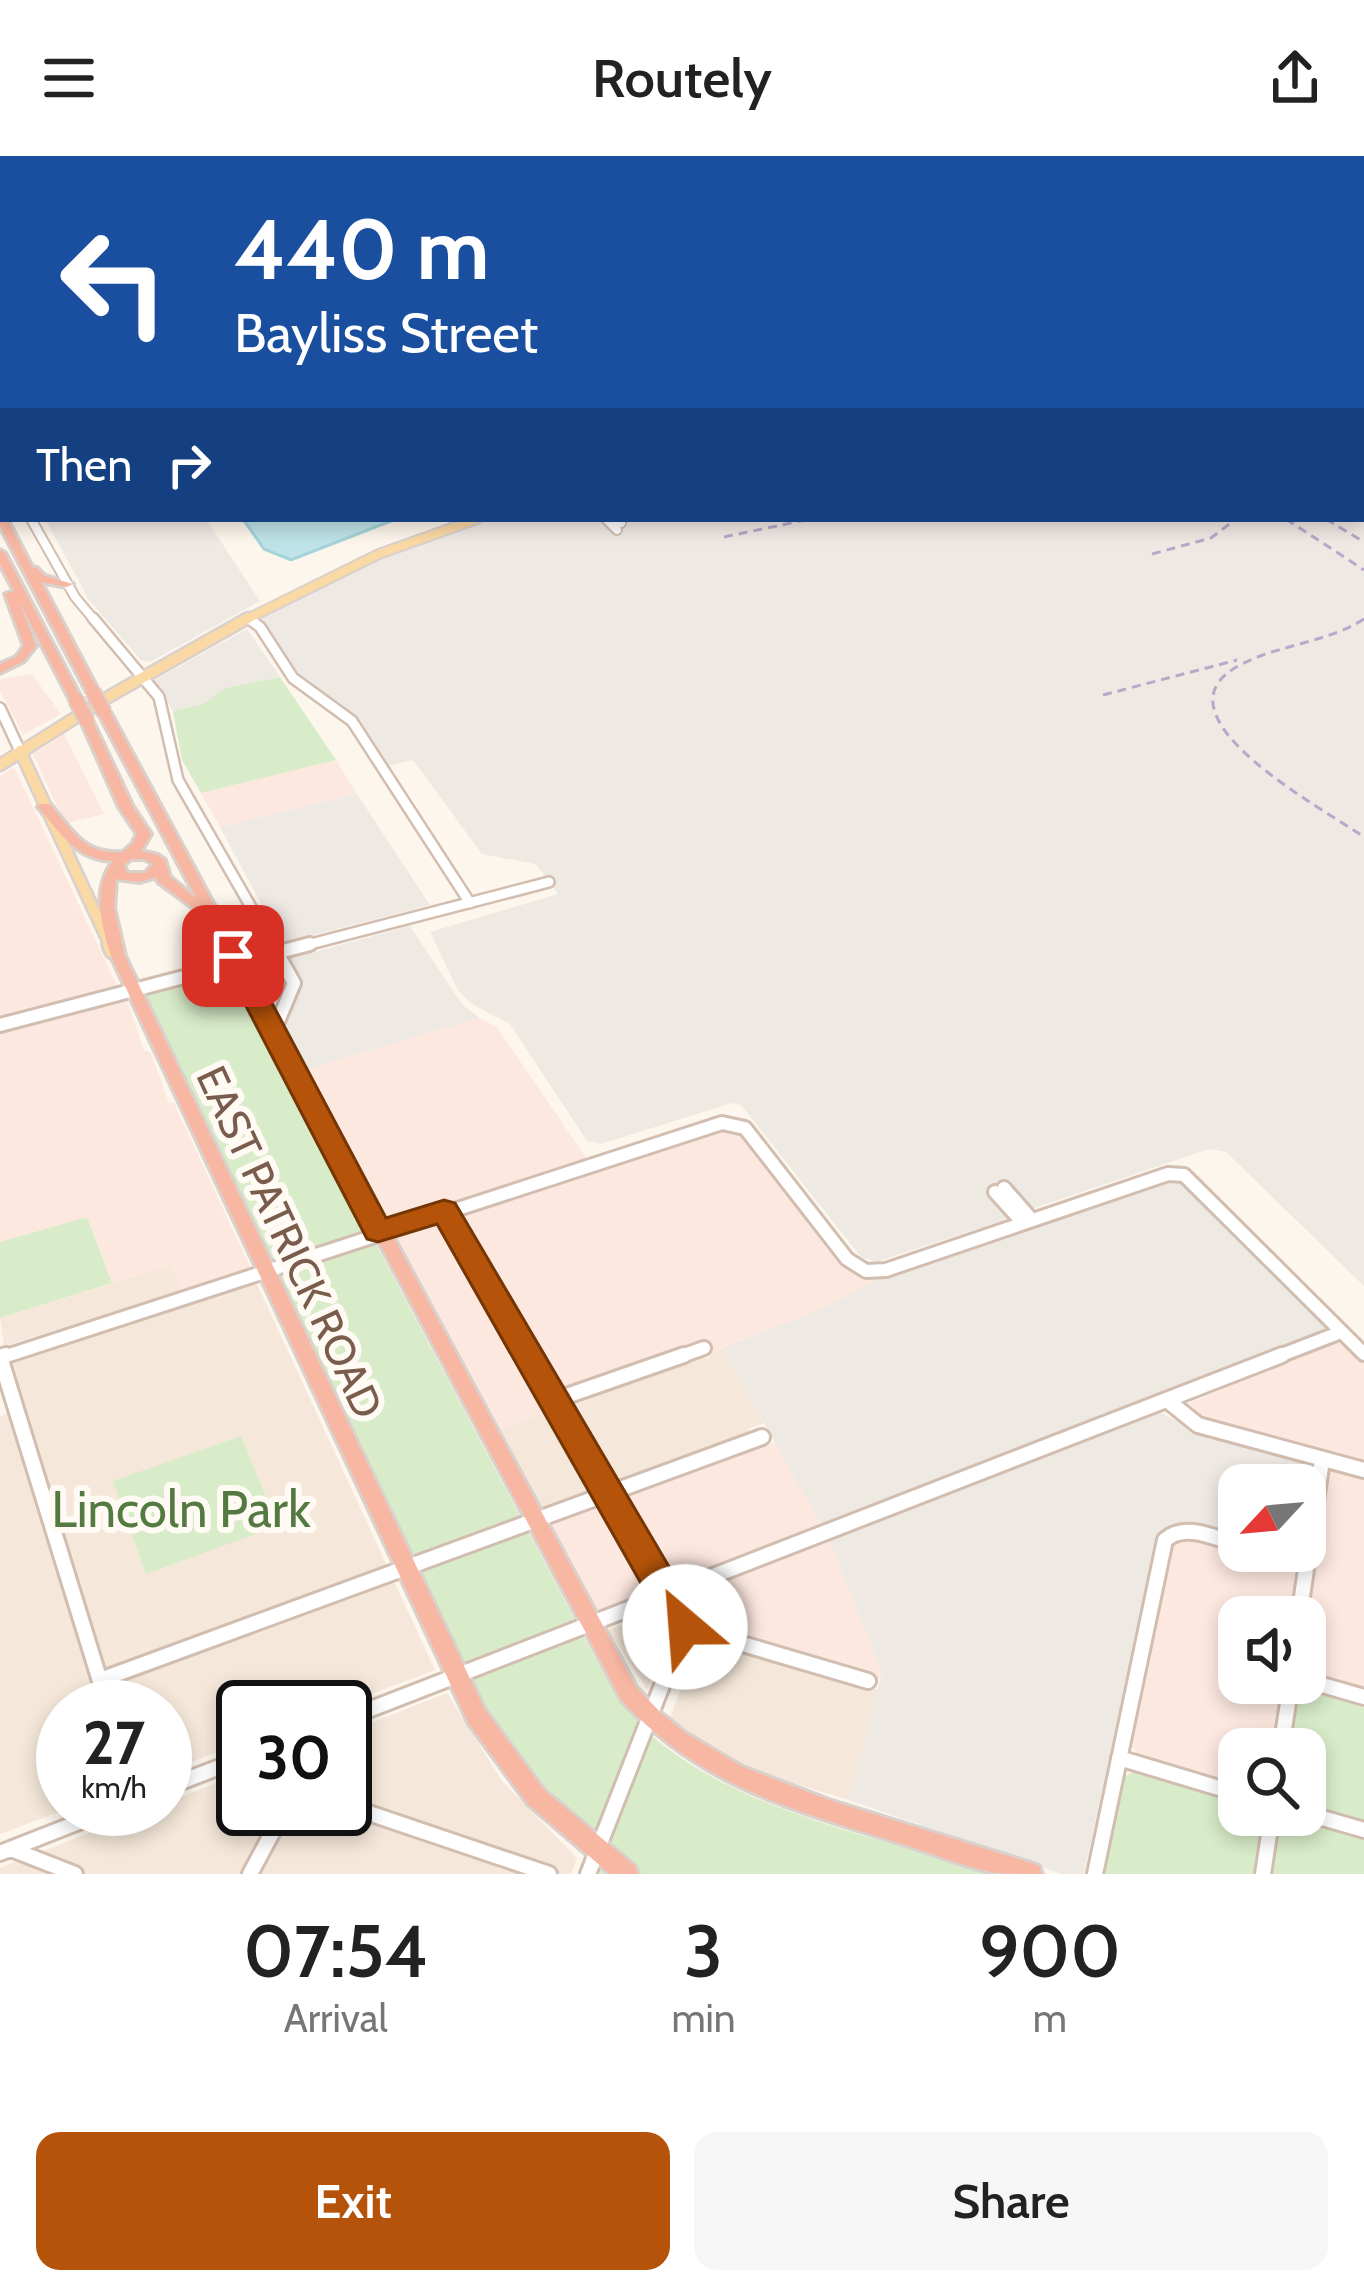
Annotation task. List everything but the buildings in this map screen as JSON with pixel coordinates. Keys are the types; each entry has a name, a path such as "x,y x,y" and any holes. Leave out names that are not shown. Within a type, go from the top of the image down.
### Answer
{"highway":[{"path":"3,522 532,1521 629,1694 651,1720 694,1755 752,1784 1031,1874"},
{"path":"0,553 113,772 126,807 143,832 142,843 122,861 107,907 122,968"},
{"path":"22,559 41,579 67,584"},
{"path":"0,562 30,644 23,657 0,669"},
{"path":"45,807 62,834 92,854 122,861 152,856 165,881 215,920"},
{"path":"122,861 118,874 133,879 151,875 160,866"},
{"name":"EAST PATRICK ROAD","path":"122,968 456,1676 514,1771 592,1863 627,1874"}],"main road":[{"path":"0,765 143,675 248,618 363,559 468,522"},
{"path":"20,751 45,807"},
{"name":"EAST PATRICK ROAD","path":"62,834 122,968"}],"street":[{"path":"33,522 67,584 163,705 176,775 278,952 294,989 278,1013 273,1034"},
{"path":"248,618 260,628 293,678 352,721 470,903"},
{"path":"0,709 20,751"},
{"path":"0,1025 549,882"},
{"path":"762,1437 100,1680 0,1357 264,1275 378,1231 728,1122 745,1128 847,1259 866,1271 886,1270 1178,1173 1364,1354"},
{"path":"1000,1190 1028,1221"},
{"path":"444,1210 685,1627 592,1863"},
{"path":"372,1709 1342,1332"},
{"path":"555,1400 704,1348"},
{"path":"1167,1400 1198,1424 1364,1470"},
{"path":"1321,1464 1322,1460"},
{"path":"1095,1874 1171,1533 1187,1530 1218,1539"},
{"path":"685,1627 868,1681"},
{"path":"1326,1686 1364,1697"},
{"path":"1119,1758 1218,1788"},
{"path":"372,1814 549,1874"},
{"path":"1326,1819 1364,1829"},
{"path":"5,1851 43,1836"},
{"path":"250,1874 270,1836"},
{"path":"1263,1874 1269,1836"},
{"path":"5,1851 75,1874"}],"shaded area":[{"path":"47,522 208,522 260,601 150,662 141,660 89,600"},
{"path":"484,522 1364,522 1364,1286 1226,1152 1209,1149 1034,1208 1025,1204 1007,1219 876,1262 861,1257 741,1105 732,1103 601,1144 587,1141 510,1024 472,1004 458,990 430,932 558,894 536,864 482,854 413,760 388,766 353,713 303,680 260,618 371,559"},
{"path":"247,629 280,677 225,688 203,704 173,711 153,681"},
{"path":"32,674 61,714 23,735 0,691 0,679"},
{"path":"64,734 104,814 67,823 55,802 33,754"},
{"path":"336,760 357,794 220,827 201,793"},
{"path":"14,767 117,986 0,1018 0,776"},
{"path":"357,794 430,905 282,943 220,827"},
{"path":"410,926 461,1003 479,1018 301,1071 280,1023 281,1012 303,984 289,959"},
{"path":"127,1001 144,1050 151,1053 169,1103 174,1103 251,1269 182,1291 171,1265 112,1283 87,1217 0,1242 0,1033"},
{"path":"479,1018 496,1026 587,1159 394,1221 380,1219 301,1071"},
{"path":"728,1126 738,1128 845,1268 879,1279 819,1310 708,1353 699,1341 682,1352 546,1395 553,1409 495,1431 392,1237 395,1232"},
{"path":"1172,1178 1182,1179 1328,1327 1326,1332 822,1526 722,1348 819,1310 879,1279"},
{"path":"171,1265 182,1291 4,1346 0,1318"},
{"path":"257,1284 435,1670 372,1694 372,1680 216,1680 216,1752 192,1762 192,1680 36,1680 36,1821 0,1834 0,1416 23,1408 10,1364 46,1348"},
{"path":"1334,1342 1346,1345 1364,1363 1364,1465 1203,1423 1180,1407"},
{"path":"722,1348 764,1423 748,1429 750,1435 624,1483 608,1481 567,1404 689,1359 710,1358 708,1353"},
{"path":"553,1409 598,1489 541,1511 495,1431"},
{"path":"1158,1411 1203,1435 1310,1464 1218,1464 1218,1534 1186,1526 1157,1534 1084,1874 1062,1874 849,1800 882,1672 829,1539"},
{"path":"776,1443 822,1526 675,1583 657,1561 621,1494 755,1445"},
{"path":"1334,1469 1364,1477 1364,1691 1326,1679 1326,1596 1310,1596 1313,1572 1326,1572 1328,1472"},
{"path":"605,1502 655,1589 599,1612 591,1609 548,1529 555,1519"},
{"path":"1189,1537 1218,1545 1218,1572 1294,1572 1298,1578 1295,1596 1218,1596 1218,1704 1280,1704 1276,1728 1218,1728 1218,1781 1139,1757 1129,1741 1173,1541"},
{"path":"829,1539 882,1671 881,1679 698,1626 682,1600"},
{"path":"661,1610 673,1630 647,1689 608,1630"},
{"path":"701,1637 878,1690 849,1800 744,1768 669,1720"},
{"path":"447,1693 502,1781 577,1858 571,1874 0,1874 0,1868 81,1836 192,1836 192,1793 216,1783 216,1836 372,1836 372,1722"}],"green space":[{"path":"280,677 336,760 201,793 182,760 173,711 203,704 225,688"},
{"path":"228,972 591,1650 631,1713 663,1745 737,1790 823,1823 996,1874 598,1874 607,1850 540,1787 471,1689 143,996"},
{"path":"87,1217 112,1283 0,1318 0,1242"},
{"name":"Lincoln Park","path":"241,1436 278,1526 146,1574 113,1481"},
{"path":"1326,1694 1364,1703 1364,1824 1326,1812 1326,1728 1291,1728 1294,1704 1326,1704"},
{"path":"1136,1770 1218,1795 1218,1836 1326,1836 1326,1827 1364,1838 1364,1874 1105,1874 1122,1778"}],"water":[{"path":"245,522 388,522 291,560 264,549"}],"railway":[{"path":"724,537 796,522"},
{"path":"1152,554 1211,538 1232,522"},
{"path":"1291,522 1364,570"},
{"path":"1331,522 1364,542"},
{"path":"1364,619 1242,664 1217,684 1214,708 1227,733 1251,758 1364,837"},
{"path":"1103,695 1237,660"}],"route":[{"path":"233,956 378,1231 444,1210 685,1627"}]}
